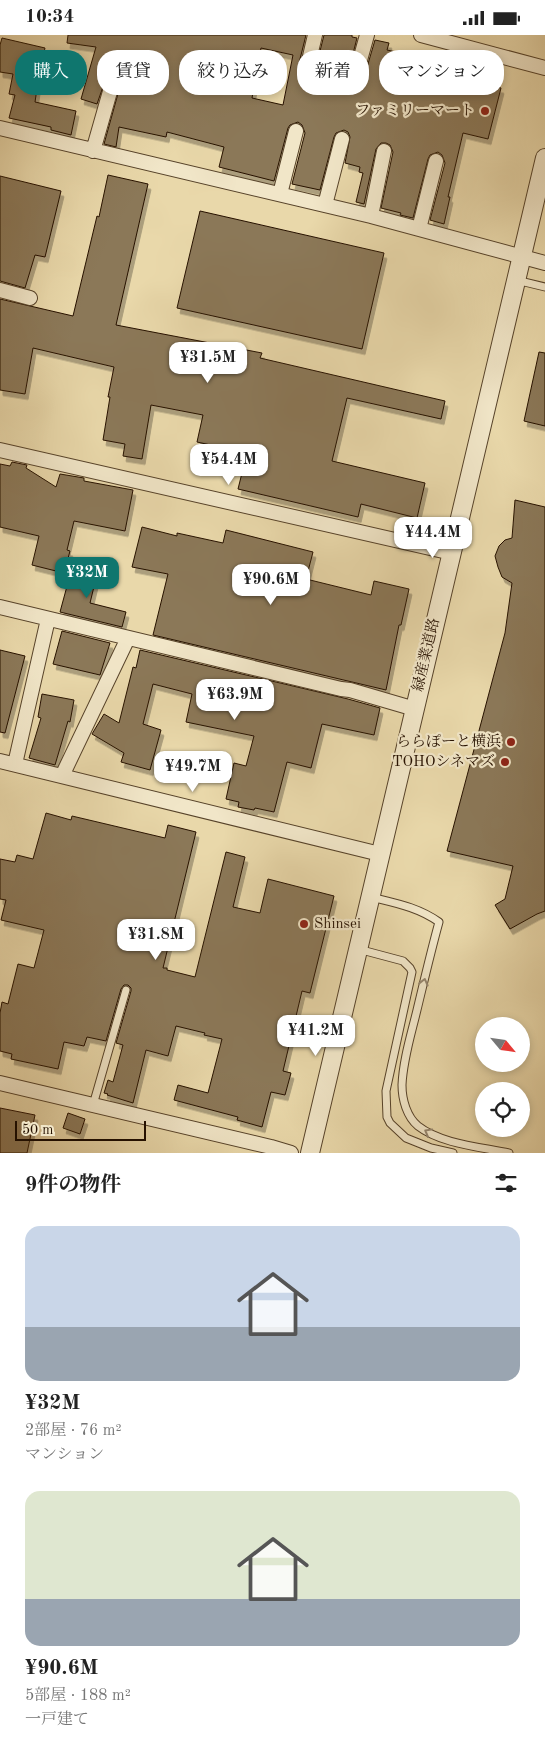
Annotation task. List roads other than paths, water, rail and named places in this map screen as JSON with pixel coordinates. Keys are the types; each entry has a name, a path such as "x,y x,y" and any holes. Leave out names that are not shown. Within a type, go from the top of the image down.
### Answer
{"street":[{"path":"311,50 315,35"},
{"path":"363,50 367,35"},
{"path":"420,35 545,68"},
{"path":"93,151 109,95"},
{"path":"0,128 371,216 545,263"},
{"path":"280,194 296,131"},
{"path":"324,205 342,139"},
{"path":"371,216 384,151"},
{"name":"緑産業道路","path":"310,1153 545,158"},
{"path":"419,229 436,161"},
{"path":"0,290 30,297"},
{"path":"0,450 452,553"},
{"path":"0,607 350,690 415,709"},
{"path":"15,764 48,619"},
{"path":"62,776 128,638"},
{"path":"0,761 380,854"},
{"path":"0,1083 291,1153"}],"lane":[{"path":"516,280 545,287"},
{"path":"370,897 410,906 427,913 439,922 407,1049 402,1086 407,1112 416,1125 430,1134 443,1139 509,1153"},
{"path":"358,949 403,961 412,973 412,980 386,1091 387,1117 390,1123 406,1137 431,1148 454,1153"},
{"path":"93,1105 126,990"}],"place":[{"name":"ファミリーマート","path":"485,111"},
{"name":"ららぽーと横浜","path":"511,742"},
{"name":"TOHOシネマズ","path":"505,762"},
{"name":"Shinsei","path":"304,924"}]}
